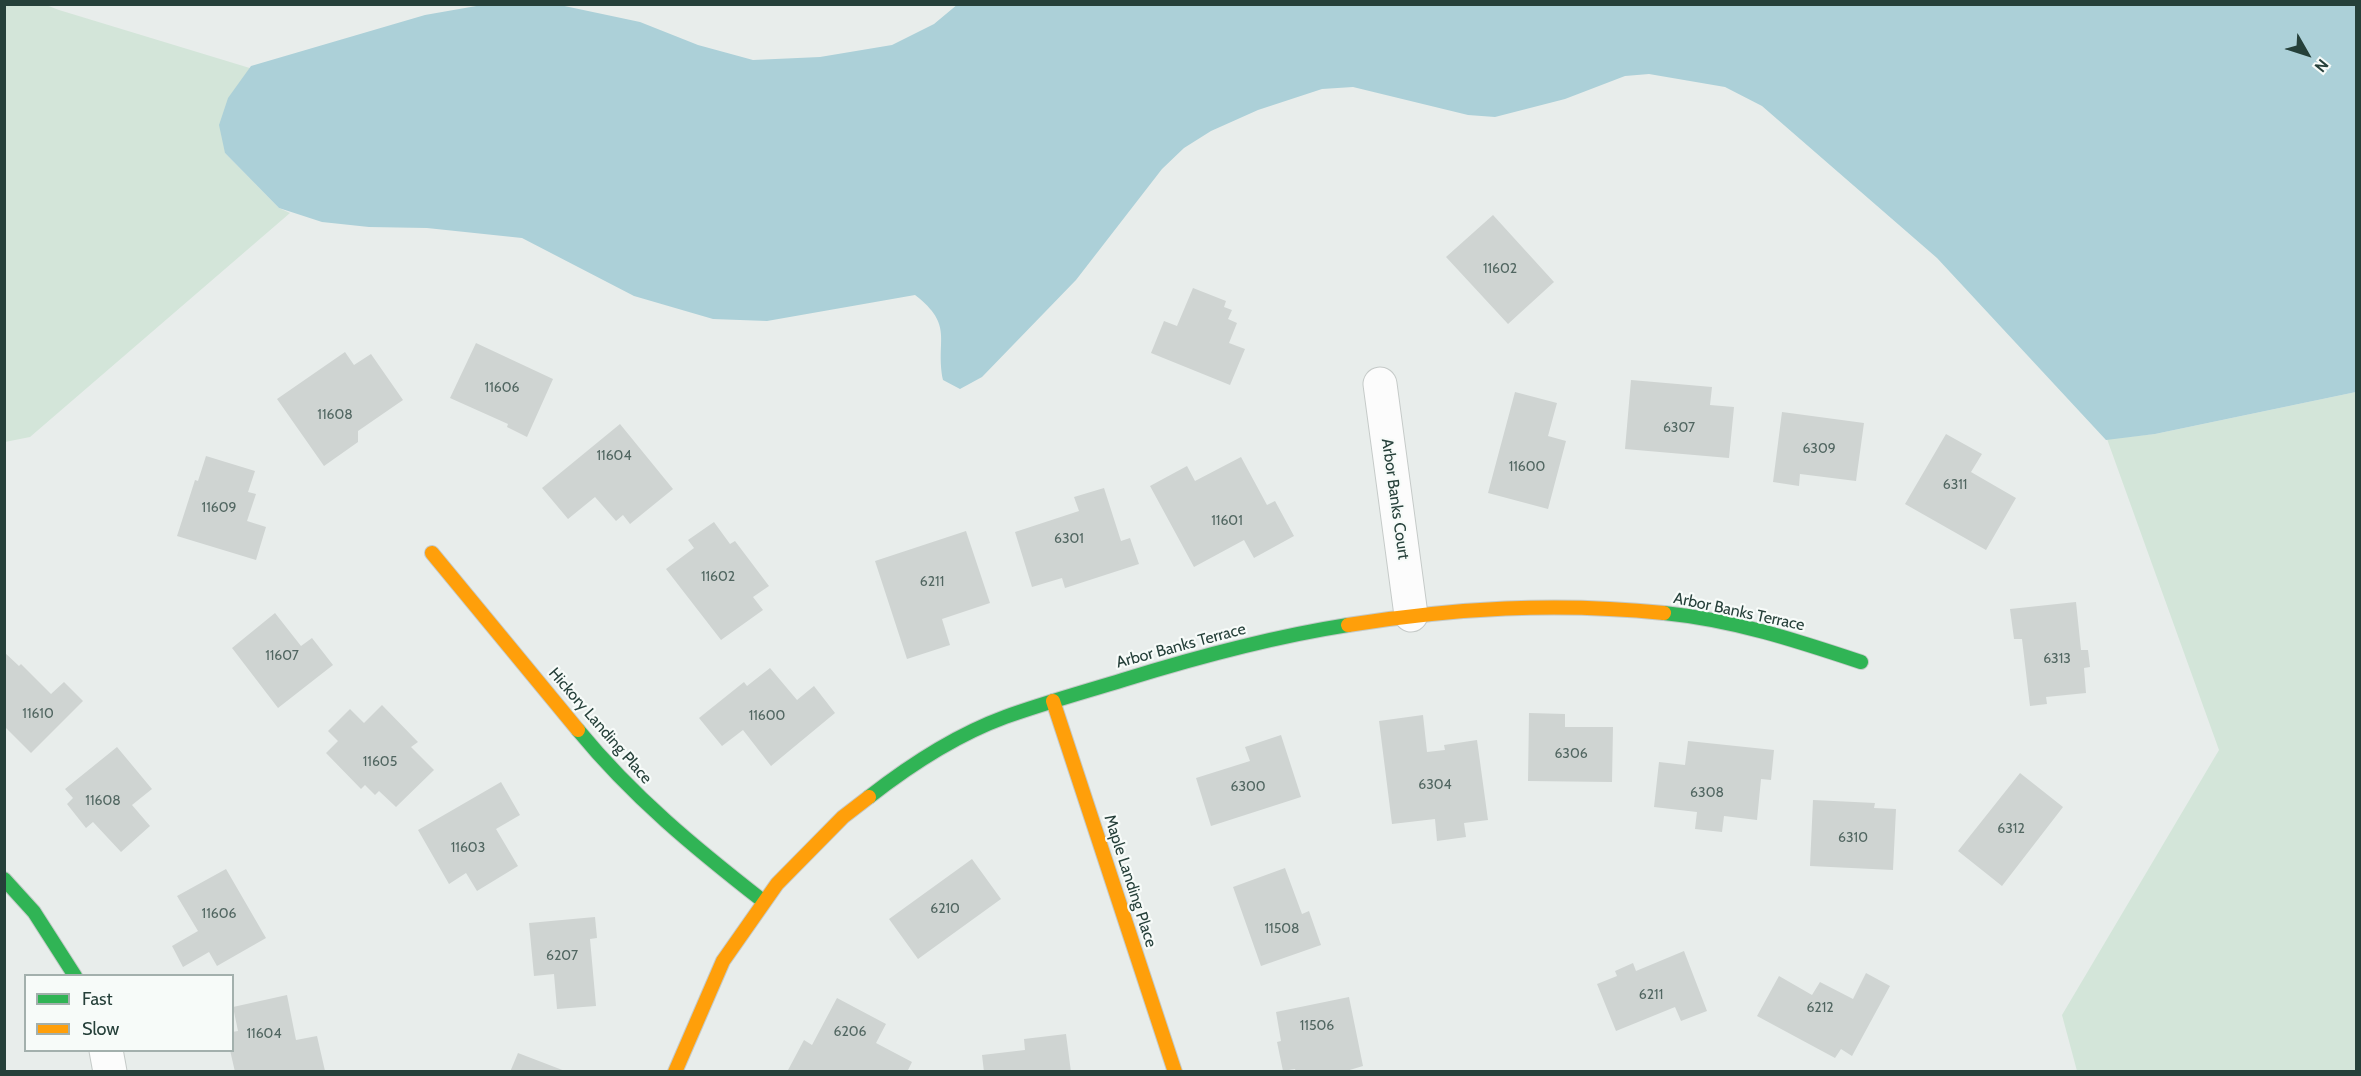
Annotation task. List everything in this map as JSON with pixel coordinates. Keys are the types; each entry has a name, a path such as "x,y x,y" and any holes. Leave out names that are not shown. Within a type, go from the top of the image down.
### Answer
{"street":[{"name":"Arbor Banks Court","path":"1380,384 1411,615"},
{"name":"Hickory Landing Place","path":"432,553 588,742 625,783 691,845 763,901"},
{"name":"Arbor Banks Terrace","path":"675,1071 694,1022 723,962 763,901 843,817 897,775 943,746 1004,717 1191,659 1302,632 1411,615 1531,606 1628,609 1693,616 1778,634 1861,662"},
{"name":"Maple Landing Place","path":"1053,701 1175,1071"},
{"path":"4,879 16,889 50,932 74,974"},
{"path":"106,1052 110,1071"}],"green space":[{"path":"5,5 46,5 253,69 225,153 279,208 290,213 30,437 5,442"},
{"path":"2356,392 2356,1071 2077,1071 2062,1015 2219,750 2107,439 2155,434"}],"water":[{"path":"555,4 640,22 698,45 753,60 820,57 892,45 934,24 958,4 2356,5 2356,392 2155,434 2106,440 1937,258 1762,106 1725,87 1649,74 1625,76 1565,99 1495,117 1468,115 1353,87 1322,89 1258,110 1211,131 1184,148 1162,169 1076,280 982,377 960,389 943,380 939,325 927,306 915,295 767,321 713,319 634,296 522,238 427,228 369,227 322,222 279,208 225,153 219,125 228,98 251,66 425,15 482,5"}],"building":[{"path":"1493,215 1554,282 1508,324 1446,257"},
{"path":"1193,288 1226,301 1224,307 1232,310 1228,319 1237,323 1229,343 1245,349 1230,385 1151,353 1164,321 1177,326"},
{"path":"476,343 553,379 527,437 507,427 508,424 450,398"},
{"path":"345,352 354,365 371,354 403,400 358,431 358,442 324,466 277,399"},
{"path":"1631,380 1712,387 1710,405 1734,407 1729,458 1625,449"},
{"path":"1515,392 1557,403 1548,436 1566,441 1548,509 1488,493"},
{"path":"1782,412 1864,423 1856,481 1800,474 1799,486 1773,482"},
{"path":"620,424 673,489 630,524 623,515 616,521 595,497 568,519 542,488"},
{"path":"1946,434 1982,454 1971,472 2016,498 1986,550 1905,504"},
{"path":"206,456 255,471 248,492 256,494 247,521 266,527 256,560 177,536 195,480 198,481"},
{"path":"1241,457 1267,505 1275,501 1294,536 1254,558 1244,540 1194,567 1150,486 1187,466 1195,481"},
{"path":"1104,488 1121,541 1130,538 1139,564 1065,588 1062,578 1032,587 1015,532 1079,511 1074,497"},
{"path":"714,522 730,544 735,541 769,586 753,597 763,610 721,640 666,569 694,548 688,540"},
{"path":"966,531 990,603 942,619 950,645 907,659 875,561"},
{"path":"2076,602 2081,650 2088,650 2090,667 2084,668 2086,693 2046,697 2047,704 2030,706 2022,639 2014,639 2010,609"},
{"path":"275,613 301,646 312,638 333,665 278,708 232,648"},
{"path":"4,652 19,666 21,664 51,694 64,682 83,701 31,753 4,726"},
{"path":"770,668 797,700 814,686 835,713 771,766 743,730 722,746 699,718 744,682 747,686"},
{"path":"382,705 418,742 411,747 434,770 396,807 379,791 375,795 365,785 361,789 326,753 338,741 328,731 350,709 364,723"},
{"path":"1529,713 1565,714 1565,727 1613,727 1612,782 1528,781"},
{"path":"1423,715 1427,752 1445,750 1444,745 1477,740 1488,820 1464,823 1466,837 1437,841 1435,819 1392,824 1379,721"},
{"path":"1281,735 1301,797 1211,826 1196,778 1250,761 1245,747"},
{"path":"1688,741 1774,750 1771,780 1761,779 1757,820 1724,816 1722,832 1695,829 1697,812 1654,807 1659,762 1685,765"},
{"path":"117,747 152,789 132,805 150,826 121,852 93,822 86,828 67,804 73,798 65,789"},
{"path":"2020,773 2063,807 2002,886 1958,851"},
{"path":"501,782 520,815 496,829 518,866 477,891 466,873 449,884 418,830"},
{"path":"1813,800 1875,803 1874,808 1896,809 1893,870 1810,866"},
{"path":"972,859 1001,899 918,959 889,919"},
{"path":"1285,868 1302,914 1309,911 1321,945 1261,966 1233,887"},
{"path":"226,869 266,938 217,966 209,952 183,967 172,946 198,931 177,896"},
{"path":"595,917 597,938 590,939 596,1006 557,1009 554,974 534,976 529,923"},
{"path":"1684,951 1707,1011 1681,1021 1675,1007 1616,1031 1597,984 1617,976 1615,971 1633,963 1636,971"},
{"path":"1866,973 1890,986 1852,1056 1841,1049 1835,1058 1757,1016 1779,976 1812,995 1820,982 1853,999"},
{"path":"287,995 296,1040 317,1036 325,1071 235,1072 230,1052 234,1052 234,1032 238,1031 234,1007"},
{"path":"1349,997 1363,1066 1343,1072 1296,1072 1295,1069 1283,1071 1277,1042 1281,1041 1276,1012"},
{"path":"837,998 886,1024 876,1043 912,1062 907,1072 787,1072 804,1040 812,1045"},
{"path":"1066,1034 1071,1072 984,1072 982,1055 1025,1050 1024,1039"},
{"path":"518,1053 565,1071 565,1072 510,1072"}],"traffic: fast":[{"path":"1664,613 1740,626 1861,662"},
{"path":"869,797 934,752 1005,717 1206,656 1291,635 1348,625"},
{"path":"578,730 643,800 763,901"},
{"path":"4,879 34,912 74,974"}],"traffic: slow":[{"path":"432,553 578,730"},
{"path":"1348,625 1427,614 1506,608 1584,608 1664,613"},
{"path":"1053,701 1175,1072"},
{"path":"675,1072 723,961 777,884 843,817 869,797"}]}
